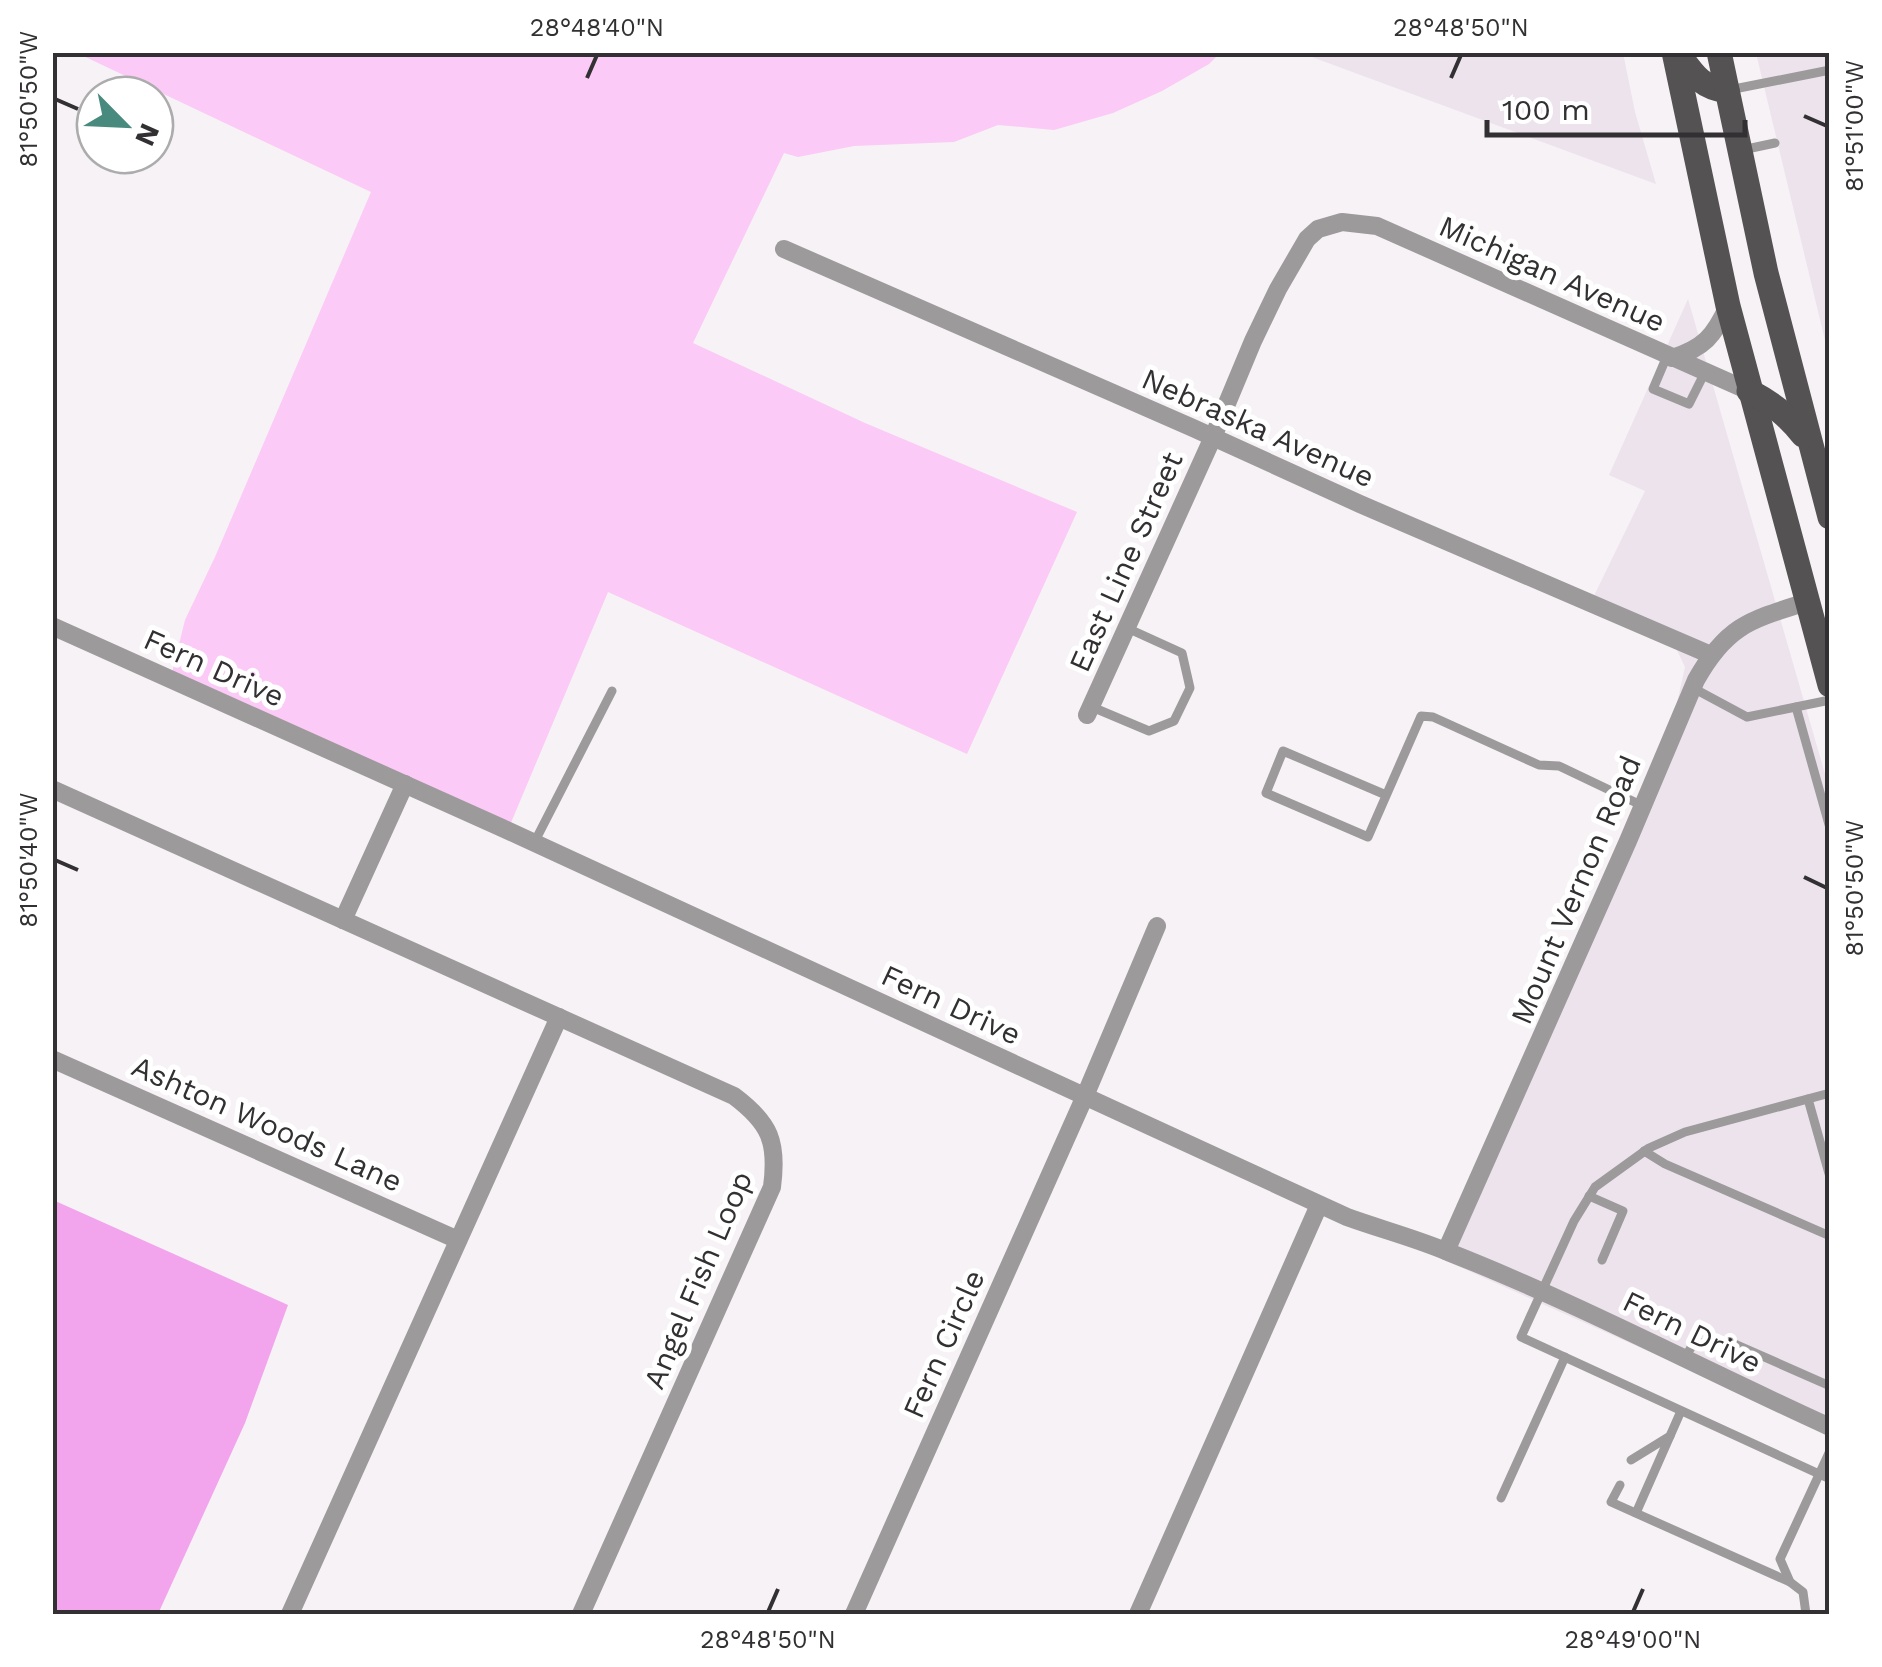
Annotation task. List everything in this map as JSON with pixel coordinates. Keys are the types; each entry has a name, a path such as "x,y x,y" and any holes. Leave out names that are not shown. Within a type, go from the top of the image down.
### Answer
{"main road":[{"path":"1676,52 1700,82 1711,89 1727,91"},
{"path":"1676,52 1728,306 1830,685"},
{"path":"1718,52 1766,273 1830,517"},
{"path":"1750,391 1784,412 1810,443"},
{"path":"1808,608 1830,632"}],"street":[{"name":"Michigan Avenue","path":"1329,224 1378,226 1750,391"},
{"name":"East Line Street","path":"1089,711 1278,289 1307,239 1329,224"},
{"name":"Nebraska Avenue","path":"784,248 1711,655"},
{"path":"1670,357 1690,352 1706,342 1728,306"},
{"name":"Mount Vernon Road","path":"1446,1251 1692,688 1711,655 1743,624 1808,608"},
{"name":"Fern Drive","path":"52,626 534,842 1320,1205 1446,1251 1830,1426"},
{"path":"343,920 405,784"},
{"name":"Angel Fish Loop","path":"52,789 734,1096 755,1112 770,1133 776,1160 766,1203 581,1614"},
{"name":"Fern Circle","path":"854,1614 1157,926"},
{"path":"290,1614 559,1018"},
{"name":"Ashton Woods Lane","path":"52,1059 458,1240"},
{"path":"1138,1614 1320,1205"}],"lane":[{"path":"1727,91 1830,70"},
{"path":"1740,150 1775,143"},
{"path":"1670,357 1653,389 1689,404 1705,372"},
{"path":"1089,711 1148,732 1174,721 1190,688 1182,653 1126,628"},
{"path":"1692,688 1747,717 1830,700"},
{"path":"534,842 612,690"},
{"path":"1796,707 1830,828"},
{"path":"1386,795 1283,750 1266,793 1368,837 1421,716 1433,717 1539,766 1559,766 1643,806"},
{"path":"1824,1477 1520,1337 1594,1187 1644,1151 1685,1132 1830,1093"},
{"path":"1808,1098 1830,1177"},
{"path":"1644,1151 1664,1164 1830,1236"},
{"path":"1589,1196 1623,1211 1602,1260"},
{"path":"1684,1360 1693,1344 1728,1341 1830,1386"},
{"path":"1501,1498 1565,1357"},
{"path":"1636,1513 1681,1411"},
{"path":"1631,1460 1670,1436"},
{"path":"1790,1582 1780,1559 1824,1477 1830,1451"},
{"path":"1620,1485 1611,1502 1790,1582 1803,1592 1806,1614"}],"shaded area":[{"path":"77,53 1220,53 1209,64 1162,91 1113,113 1054,130 998,125 954,142 854,146 798,157 784,153 693,343 865,423 1077,512 967,754 608,592 510,825 171,677 185,620 371,192 175,99 175,75 124,75"},
{"path":"1301,53 1623,53 1656,184"},
{"path":"1756,53 1829,53 1829,357"},
{"path":"1688,299 1829,788 1829,1432 1442,1259 1677,703 1685,667 1674,644 1591,602 1645,491 1609,475"},
{"path":"53,1200 288,1305 245,1423 158,1614 53,1614"}]}
